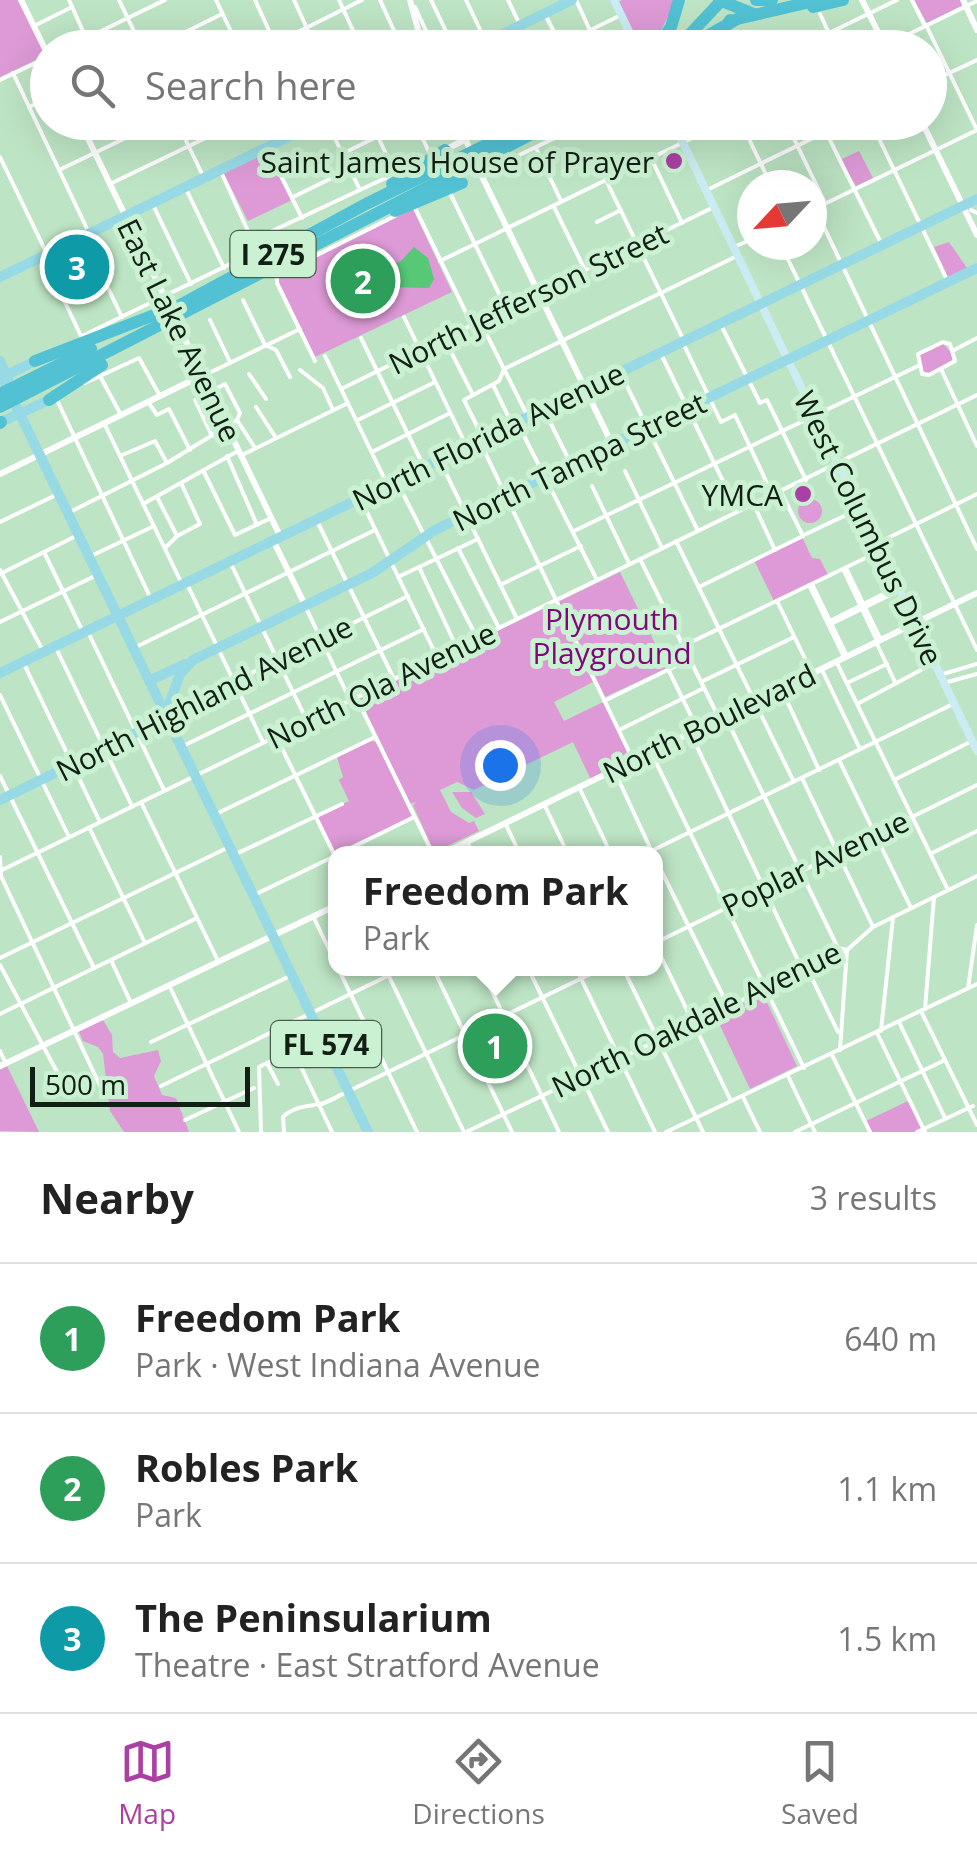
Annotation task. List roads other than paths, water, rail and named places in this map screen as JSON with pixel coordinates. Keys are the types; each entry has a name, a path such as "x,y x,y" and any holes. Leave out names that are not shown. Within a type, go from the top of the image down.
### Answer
{"highway":[{"path":"668,30 679,0"},
{"path":"684,30 710,0"},
{"path":"756,0 772,0"},
{"path":"729,3 779,15 843,0"},
{"path":"725,30 729,3"},
{"path":"698,30 729,3"},
{"path":"717,30 736,19 819,7"},
{"name":"I 275","path":"1,402 13,384 278,263 473,165 508,140"},
{"name":"I 275","path":"182,310 299,240 473,165 521,140"},
{"path":"278,263 531,140"},
{"path":"299,240 303,232 368,199 444,150"},
{"path":"35,361 156,320"},
{"name":"I 275","path":"13,384 146,336 156,320"},
{"path":"52,399 146,336"}],"main road":[{"path":"511,30 572,0"},
{"path":"614,0 628,30"},
{"path":"0,276 282,140"},
{"name":"West Columbus Drive","path":"682,140 977,751"},
{"name":"North Florida Avenue","path":"1,669 882,244 972,207"},
{"name":"North Tampa Street","path":"151,680 348,584 466,515 977,268"},
{"path":"0,423 13,384 35,361"},
{"path":"13,384 52,399"},
{"name":"FL 574","path":"13,384 41,454"},
{"name":"FL 574","path":"13,384 41,454 311,1013 344,1093 368,1132"},
{"name":"FL 574","path":"119,614 138,646 151,680"},
{"path":"165,709 186,664"},
{"name":"North Highland Avenue","path":"5,797 136,733 165,709"}],"street":[{"path":"20,0 36,30"},
{"path":"69,0 82,30"},
{"path":"119,0 134,30"},
{"path":"103,30 165,0"},
{"path":"216,0 230,30"},
{"path":"254,0 269,30"},
{"path":"294,0 307,28"},
{"path":"339,0 353,30"},
{"path":"303,30 362,0"},
{"path":"380,0 394,30"},
{"path":"410,0 418,30"},
{"path":"410,0 425,30"},
{"path":"430,0 445,30"},
{"path":"466,0 478,30"},
{"path":"508,0 520,25"},
{"path":"572,0 590,30 621,15"},
{"path":"862,0 876,30"},
{"path":"834,30 896,0"},
{"path":"912,0 929,30"},
{"path":"916,30 964,3 977,1"},
{"path":"964,3 977,30"},
{"path":"34,26 72,7"},
{"path":"545,13 553,30"},
{"path":"190,30 222,14"},
{"path":"947,74 977,60"},
{"path":"0,80 30,65"},
{"path":"827,202 977,130 947,66"},
{"path":"13,74 30,111"},
{"path":"44,140 122,317"},
{"name":"East Lake Avenue","path":"88,140 272,518 276,538 305,606"},
{"path":"58,170 121,140"},
{"path":"186,140 204,178"},
{"path":"110,184 203,140"},
{"path":"335,140 360,190"},
{"path":"342,154 372,140"},
{"path":"379,140 395,173"},
{"path":"422,140 429,152"},
{"path":"255,239 466,140 473,165 612,444"},
{"path":"316,361 275,279 280,272 414,206 473,165 552,140"},
{"path":"440,260 688,140"},
{"path":"750,140 764,170"},
{"path":"795,140 809,170"},
{"path":"706,191 810,140"},
{"path":"829,140 882,244"},
{"path":"880,140 948,282"},
{"path":"931,140 972,207 977,235"},
{"path":"267,147 302,218"},
{"path":"536,148 561,201"},
{"path":"0,156 82,336"},
{"path":"651,158 682,223"},
{"path":"35,361 255,253 255,239 220,170"},
{"path":"292,198 334,177"},
{"path":"606,180 722,422 735,415 774,496"},
{"path":"185,186 224,268"},
{"path":"450,193 506,308"},
{"path":"152,203 191,284"},
{"path":"553,205 585,270"},
{"path":"414,206 472,325"},
{"name":"North Jefferson Street","path":"341,388 714,208"},
{"path":"597,222 621,210"},
{"path":"827,238 977,549"},
{"path":"633,761 464,400 493,384 504,368 735,252"},
{"path":"788,260 977,650"},
{"path":"243,300 265,346 276,350 290,377"},
{"path":"404,317 466,446"},
{"path":"210,320 230,362"},
{"path":"480,321 504,368 519,421 544,477 597,579"},
{"path":"720,323 760,402 767,400 806,480"},
{"path":"0,474 300,329"},
{"path":"360,338 424,467"},
{"path":"444,338 473,395"},
{"path":"954,350 976,339"},
{"path":"947,342 954,350 955,361 940,370 926,375 918,366 918,354 930,348 947,342"},
{"path":"660,352 738,512"},
{"path":"325,356 372,452 437,559 478,638"},
{"path":"151,599 52,399 140,359 160,396"},
{"path":"574,531 918,366"},
{"path":"300,370 322,388 334,410"},
{"path":"940,370 977,446"},
{"path":"620,372 698,531"},
{"path":"249,374 266,399"},
{"path":"100,376 121,415"},
{"path":"357,420 435,382"},
{"path":"493,384 519,421"},
{"path":"69,512 167,464 212,436 226,426 237,420 240,413 227,386 208,390 195,400 212,436"},
{"name":"North Ola Avenue","path":"1,870 977,396"},
{"path":"148,402 157,414 169,409 190,450"},
{"path":"143,504 228,456 255,448 348,402"},
{"path":"256,407 276,438"},
{"path":"544,408 571,464"},
{"path":"372,452 450,414"},
{"path":"237,420 255,448"},
{"path":"104,424 263,742"},
{"path":"120,456 155,441 167,464"},
{"path":"228,456 226,463 256,525"},
{"path":"440,459 517,619"},
{"path":"625,471 662,548"},
{"path":"204,472 235,535 272,518"},
{"path":"165,548 200,522 182,485"},
{"path":"592,486 629,564"},
{"path":"781,492 805,535"},
{"path":"0,522 60,493"},
{"path":"683,646 844,568 915,524 977,494"},
{"path":"157,496 178,536"},
{"path":"360,498 437,658"},
{"path":"754,506 775,550"},
{"path":"698,587 859,509"},
{"path":"316,519 394,679"},
{"path":"91,556 154,526"},
{"path":"138,646 375,530"},
{"path":"43,651 1,572 80,534"},
{"path":"398,577 478,539"},
{"path":"676,541 794,782"},
{"path":"500,585 581,546"},
{"path":"458,548 499,628"},
{"path":"44,552 164,790"},
{"path":"640,559 764,796 838,948 846,950 840,1050"},
{"path":"230,561 307,722"},
{"path":"419,567 458,648"},
{"path":"844,568 895,682"},
{"path":"0,622 99,574"},
{"path":"811,585 842,658 847,683 948,890"},
{"path":"829,623 898,589"},
{"name":"North Boulevard","path":"459,846 977,593"},
{"name":"North Highland Avenue","path":"165,709 408,596"},
{"path":"777,602 812,673"},
{"path":"305,606 336,672 376,737 429,846"},
{"path":"182,746 424,629"},
{"path":"619,730 794,637"},
{"path":"54,646 132,806"},
{"path":"604,701 690,659"},
{"path":"23,661 100,822"},
{"path":"857,704 934,663"},
{"path":"847,683 887,664"},
{"path":"942,679 977,664"},
{"path":"820,668 860,749"},
{"path":"668,670 727,814 840,1034"},
{"path":"942,679 977,674"},
{"path":"780,688 819,770"},
{"path":"0,695 69,836"},
{"path":"663,848 954,703"},
{"path":"276,736 331,846"},
{"path":"216,814 376,737"},
{"path":"894,779 972,741"},
{"path":"651,752 804,1068"},
{"path":"839,760 912,908"},
{"path":"614,770 649,846"},
{"path":"0,776 5,797 38,852 94,968"},
{"path":"802,778 873,927"},
{"name":"Poplar Avenue","path":"663,940 977,785"},
{"path":"579,787 607,846"},
{"path":"141,802 218,962"},
{"path":"0,958 176,872 342,804"},
{"path":"544,804 564,846"},
{"path":"355,846 414,818"},
{"path":"505,823 516,846"},
{"path":"89,827 145,943"},
{"path":"930,854 977,831"},
{"path":"467,842 469,846"},
{"path":"0,858 1,870 103,1092"},
{"path":"254,895 328,859"},
{"path":"663,875 729,1007"},
{"name":"North Oakdale Avenue","path":"465,1132 846,950 873,927 977,876"},
{"path":"934,898 923,1010 977,1125"},
{"path":"0,1050 3,1065 328,909"},
{"path":"313,916 328,947"},
{"path":"0,1014 198,918"},
{"path":"893,918 879,1032 922,1131 971,1107"},
{"path":"968,988 977,925"},
{"path":"111,960 132,1003"},
{"path":"663,960 731,1101"},
{"path":"0,966 65,1087"},
{"path":"151,1042 292,974"},
{"path":"342,976 417,1132"},
{"path":"161,1086 388,976 465,1132"},
{"path":"437,976 512,1132"},
{"path":"484,976 559,1132"},
{"path":"532,976 608,1132"},
{"path":"580,976 656,1132"},
{"path":"284,1132 284,1117 290,1110 320,1105 587,976"},
{"path":"628,976 703,1132"},
{"path":"666,1132 977,984"},
{"path":"169,985 238,1132"},
{"path":"899,1022 945,1118"},
{"path":"261,1132 260,1066 293,1050 332,1132"},
{"path":"832,1054 870,1132"},
{"path":"795,1132 945,1060"},
{"path":"268,1063 278,1084"},
{"path":"788,1076 815,1132"},
{"path":"185,1120 254,1088"},
{"path":"743,1097 760,1132"}],"place":[{"name":"Saint James House of Prayer","path":"674,161"},
{"name":"The Peninsularium","path":"77,267"},
{"name":"Robles Park","path":"363,281"},
{"name":"YMCA","path":"803,494"},
{"name":"Freedom Park","path":"495,1046"}],"park label":[{"name":"Plymouth Playground","path":"612,635"}]}
